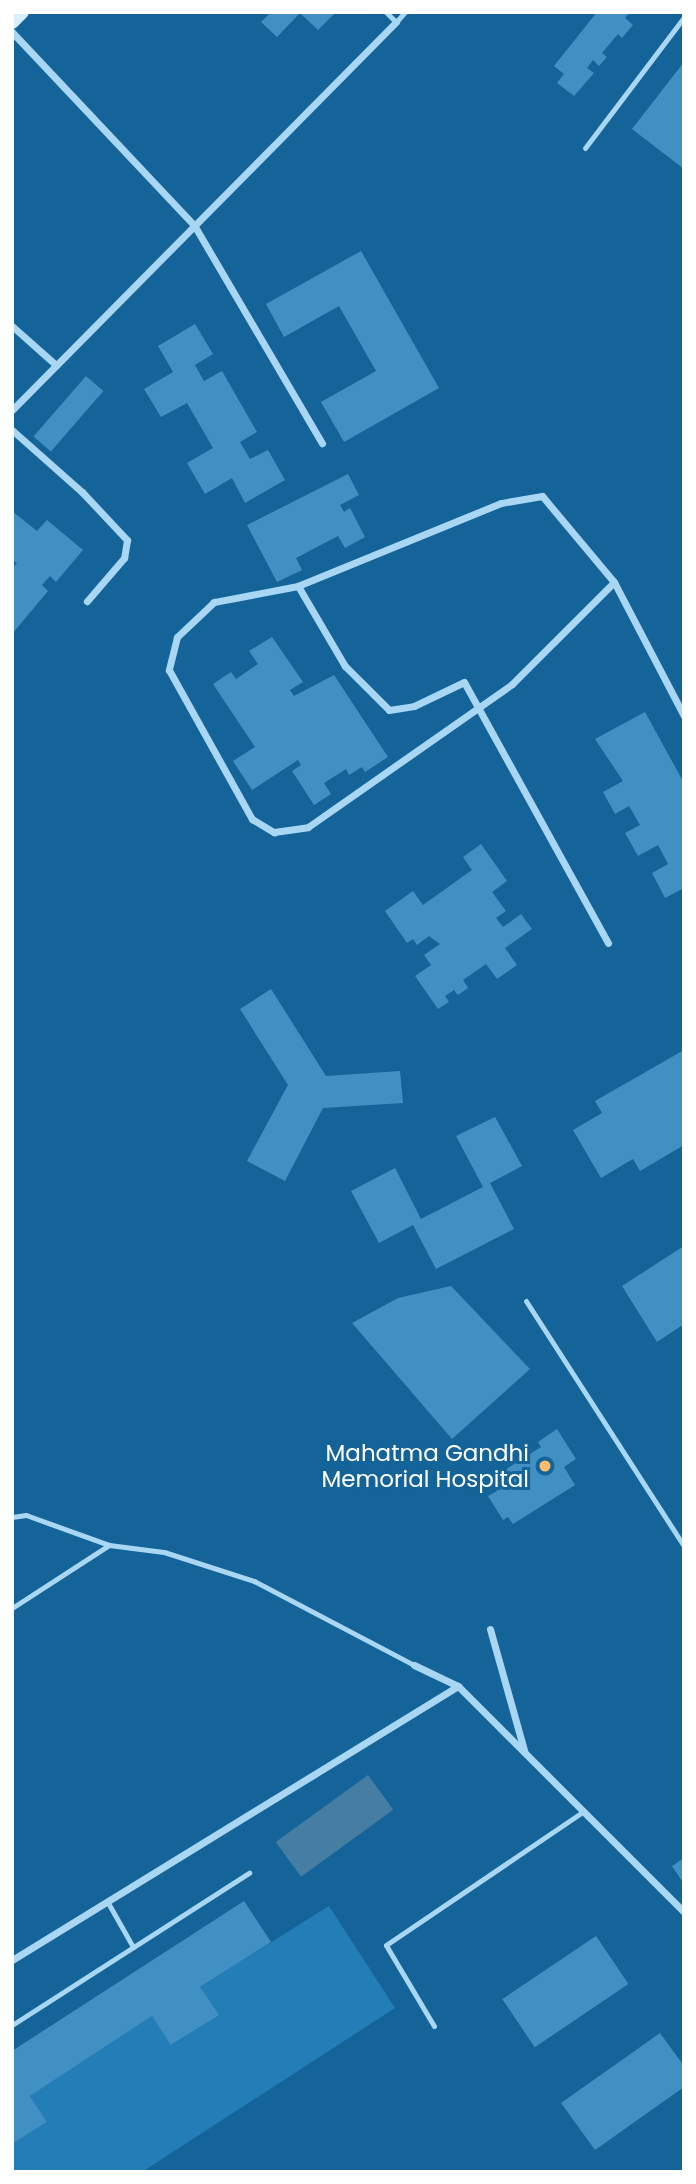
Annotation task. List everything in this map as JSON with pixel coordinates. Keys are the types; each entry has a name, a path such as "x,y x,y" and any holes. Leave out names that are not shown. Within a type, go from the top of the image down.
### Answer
{"street":[{"path":"12,22 22,12"},
{"path":"12,410 396,22"},
{"path":"12,33 194,225 322,443"},
{"path":"12,326 56,365"},
{"path":"12,430 127,540 124,558 87,601"},
{"path":"614,582 512,684 308,827 274,832 252,818 169,670 177,637 214,602 298,586 501,503 542,496 614,582 684,716"},
{"path":"298,586 345,666 389,710 414,706 464,682 608,943"},
{"path":"490,1629 524,1751"},
{"path":"414,1665 458,1686 684,1912"},
{"path":"12,1960 458,1686"}],"lane":[{"path":"386,12 396,22 405,12"},
{"path":"585,148 684,17"},
{"path":"526,1301 684,1546"},
{"path":"12,1517 26,1515 109,1545 164,1552 254,1581 414,1665"},
{"path":"12,1608 109,1545"},
{"path":"434,2026 386,1945 584,1811"},
{"path":"12,2025 249,1873"},
{"path":"107,1901 134,1947"}],"shaded area":[{"path":"368,1775 393,1810 301,1877 276,1842"},
{"path":"329,1906 395,2008 142,2172 12,2172 12,2144 47,2122 30,2096 152,2016 172,2045 218,2015 200,1987"}],"building":[{"path":"271,12 336,12 318,30 300,13 277,37 261,22"},
{"path":"597,12 630,12 625,18 633,25 622,38 618,34 602,53 607,57 599,66 593,60 587,68 594,73 574,96 557,83 564,74 554,66"},
{"path":"684,62 684,169 632,129"},
{"path":"361,251 439,388 344,442 321,402 376,371 339,306 284,337 266,304"},
{"path":"195,324 213,354 195,365 204,381 222,371 257,432 240,442 250,459 268,450 285,480 245,503 232,478 205,494 187,463 213,448 187,403 161,417 144,389 173,372 158,346"},
{"path":"86,376 103,391 51,451 34,436"},
{"path":"348,474 359,495 340,505 344,512 350,508 365,537 345,548 338,536 296,558 302,570 277,582 247,525"},
{"path":"12,511 37,531 47,520 83,550 56,582 50,576 42,585 48,591 12,634 12,568 17,563 12,560"},
{"path":"272,637 303,682 290,690 294,696 334,675 388,757 365,772 362,767 349,775 346,769 324,783 331,794 314,805 292,771 301,765 298,760 252,790 233,761 255,747 213,684 231,672 236,679 258,664 249,651"},
{"path":"645,712 684,783 684,888 665,898 652,873 668,864 658,845 638,856 625,833 640,825 629,806 615,814 603,792 623,781 595,739"},
{"path":"481,844 507,881 492,892 506,911 496,918 503,927 521,914 532,929 505,948 517,965 497,979 486,964 463,980 468,988 458,995 454,990 445,996 449,1002 438,1009 415,976 431,965 424,955 440,944 429,936 417,945 413,939 407,943 385,911 413,891 423,905 472,870 463,857"},
{"path":"271,989 326,1076 400,1071 403,1103 323,1108 285,1181 247,1161 288,1085 240,1009"},
{"path":"684,1050 684,1145 640,1171 633,1159 601,1178 573,1130 602,1113 595,1101"},
{"path":"495,1117 522,1166 490,1183 514,1229 436,1269 413,1225 379,1243 351,1191 395,1168 421,1219 483,1187 456,1136"},
{"path":"684,1246 684,1324 657,1342 622,1286"},
{"path":"451,1286 530,1369 452,1439 352,1323 398,1298"},
{"path":"557,1429 576,1459 564,1467 575,1485 513,1524 508,1517 503,1520 488,1496 497,1491 489,1480 541,1447 538,1442"},
{"path":"684,1858 684,1884 672,1866"},
{"path":"244,1901 271,1942 200,1987 219,2015 171,2045 152,2016 30,2096 47,2122 12,2144 12,2051"},
{"path":"596,1936 628,1984 535,2047 502,1999"},
{"path":"660,2033 684,2066 684,2087 595,2150 561,2103"}],"place":[{"name":"Mahatma Gandhi Memorial Hospital","path":"545,1466"}]}
